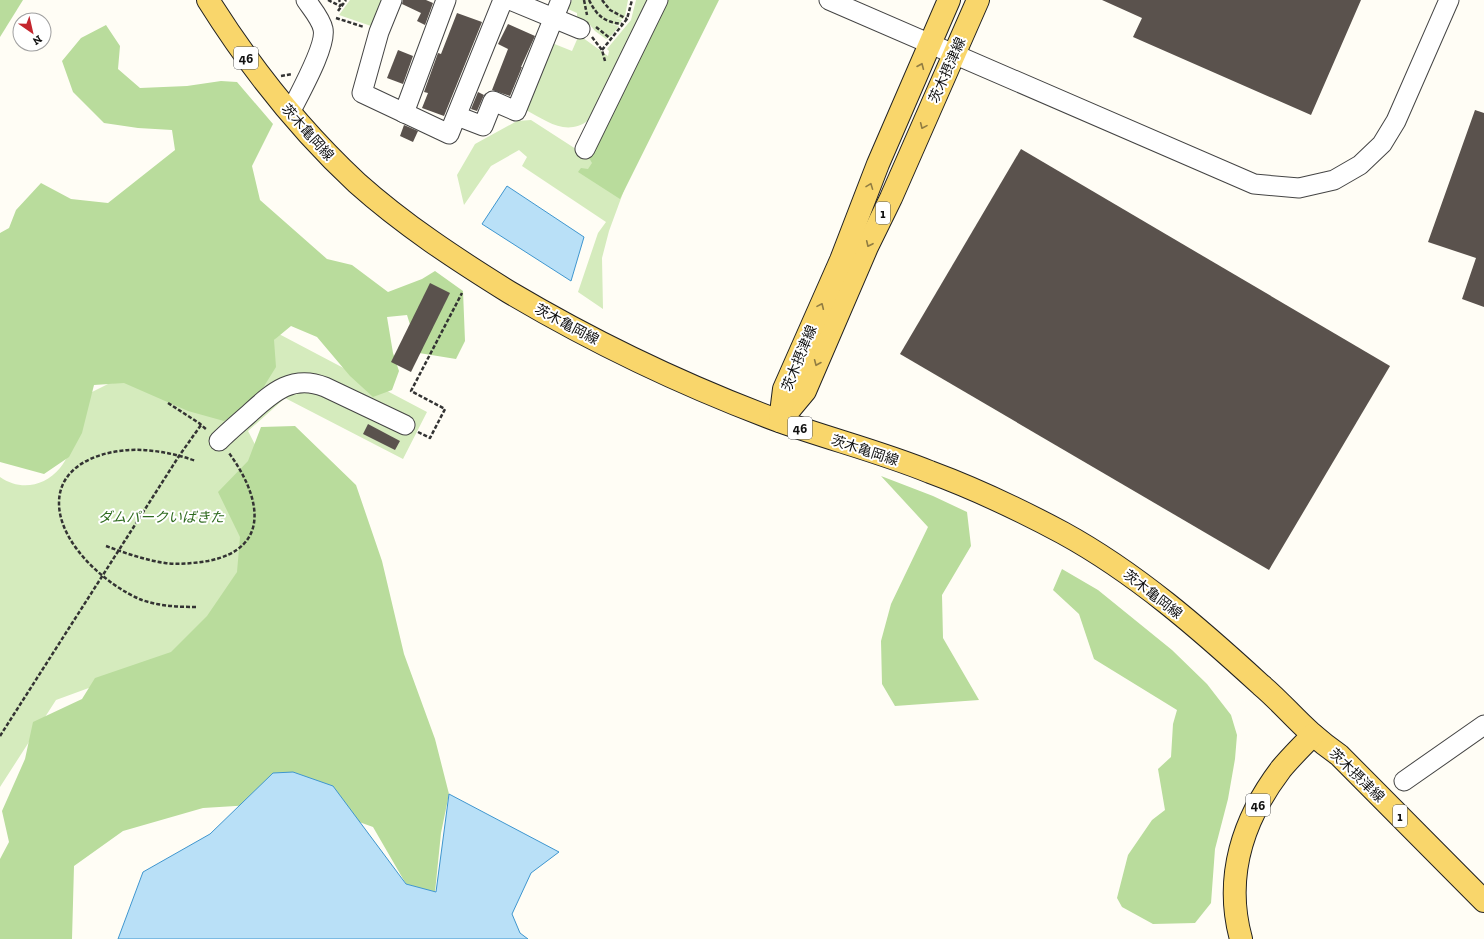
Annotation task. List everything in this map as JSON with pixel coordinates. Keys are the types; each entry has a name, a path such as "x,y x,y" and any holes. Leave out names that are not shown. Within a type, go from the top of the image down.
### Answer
{"main road":[{"name":"茨木亀岡線","path":"208,0 249,62 290,113 338,164 379,202 422,236 543,312 601,343 683,382 780,421 927,470 972,488 1060,531 1092,550 1160,598 1264,687 1313,735"},
{"name":"茨木摂津線","path":"780,421 784,389 841,260 878,164 949,0"},
{"name":"茨木摂津線","path":"780,421 805,391 867,247 891,198 978,0"},
{"name":"茨木摂津線","path":"1313,735 1338,755 1484,901"},
{"name":"46","path":"1241,939 1236,915 1235,891 1237,861 1248,823 1270,784 1283,767 1313,735"}],"street":[{"path":"290,113 319,52 324,38 322,23 306,0"},
{"path":"392,0 380,32 362,93 449,134 503,0"},
{"path":"404,113 446,0"},
{"path":"510,0 580,29"},
{"path":"457,116 483,126 493,101 516,110 561,0"},
{"path":"591,144 658,0"},
{"path":"829,0 1254,184 1299,188 1334,180 1360,165 1382,144 1396,121 1449,0"},
{"path":"219,441 270,395 292,384 304,382 315,383 325,387 405,425"},
{"path":"1404,781 1484,725"}],"path":[{"path":"328,0 340,6 342,4 339,0"},
{"path":"338,11 346,0"},
{"path":"589,0 598,14 604,19 610,22 623,24"},
{"path":"602,0 610,10 627,18"},
{"path":"602,50 627,18 632,0"},
{"path":"339,19 371,29"},
{"path":"580,29 593,37 602,50 605,61"},
{"path":"405,425 430,438 445,409 411,391 462,293"},
{"path":"106,546 132,556 166,563 183,564 218,559 238,550 245,543 250,534 254,523 252,495 238,466 219,441 201,425 168,403"},
{"path":"0,736 179,456 201,425"},
{"path":"196,460 144,450 127,449 102,454 74,469 68,476 60,492 59,503 63,525 76,548 85,560 103,576 142,600 169,606 196,607"}],"green space":[{"path":"0,0 23,0 16,12 12,12 12,18 0,37"},
{"path":"350,0 382,0 371,26 339,15"},
{"path":"572,0 628,0 625,16 623,19 616,18 622,20 619,25 610,24 619,26 611,36 606,39 595,31 590,25 586,26 577,20 577,13 568,9"},
{"path":"636,0 655,0 589,120 581,125 572,127 557,126 526,110 552,43 572,51 579,35 608,56 609,51 607,49 631,20"},
{"path":"667,0 719,0 620,199 578,172 581,168 588,169 592,163 588,156"},
{"path":"106,25 120,46 118,69 140,88 187,86 221,81 237,82 273,124 252,166 260,200 327,259 352,265 388,292 422,279 435,271 463,291 465,341 456,359 419,353 407,315 387,317 393,353 399,371 392,390 373,397 350,376 317,337 291,326 274,340 276,367 253,404 224,421 188,411 124,383 94,385 82,433 69,457 44,474 0,462 0,233 9,228 16,210 41,183 71,199 108,203 175,150 172,130 138,128 104,123 73,92 62,61 81,38"},
{"path":"531,120 627,182 609,231 602,258 603,309 578,292 598,233 606,222 522,166 527,157 519,150 491,166 464,205 457,175 475,144 517,121"},
{"name":"ダムパークいばきた","path":"279,334 427,412 403,459 285,398 248,431 261,456 274,501 198,648 56,700 0,787 0,477 16,484 32,485 47,479 54,474 67,458 92,392 108,384 126,381 214,411"},
{"path":"295,426 356,485 382,561 404,654 435,739 449,794 441,833 435,892 406,884 373,827 304,802 203,808 123,831 74,866 72,939 0,939 0,859 9,842 2,811 25,759 33,722 82,699 95,678 171,652 207,616 237,572 240,537 218,492 248,461 261,427"},
{"path":"881,476 933,496 967,512 971,546 942,595 943,638 979,700 895,706 882,684 881,641 891,604 928,527"},
{"path":"1062,569 1098,590 1172,650 1207,684 1231,715 1237,735 1235,759 1228,799 1215,849 1211,903 1195,923 1153,924 1122,907 1117,898 1128,855 1152,820 1165,810 1158,769 1171,757 1173,724 1177,710 1094,659 1079,614 1053,590"}],"water":[{"path":"507,186 584,237 571,281 482,224"},
{"path":"293,772 333,786 406,884 436,892 449,794 559,852 531,873 512,914 520,933 528,939 118,939 143,872 210,834 273,773"}],"building":[{"path":"403,0 426,0 433,3 425,25 417,21 421,13 402,4"},
{"path":"1102,0 1361,0 1311,115 1133,37 1142,18"},
{"path":"457,13 482,22 444,116 422,108 428,93 424,92 438,53 441,54"},
{"path":"508,24 535,36 510,96 492,90 508,49 498,44"},
{"path":"398,50 413,56 403,84 387,78"},
{"path":"478,92 484,95 477,111 471,109"},
{"path":"1475,110 1484,113 1484,307 1462,299 1476,258 1428,242"},
{"path":"404,125 418,131 413,142 400,136"},
{"path":"1021,149 1390,366 1269,570 900,354"},
{"path":"430,283 450,293 411,372 391,362"},
{"path":"368,424 400,441 395,450 363,434"}]}
